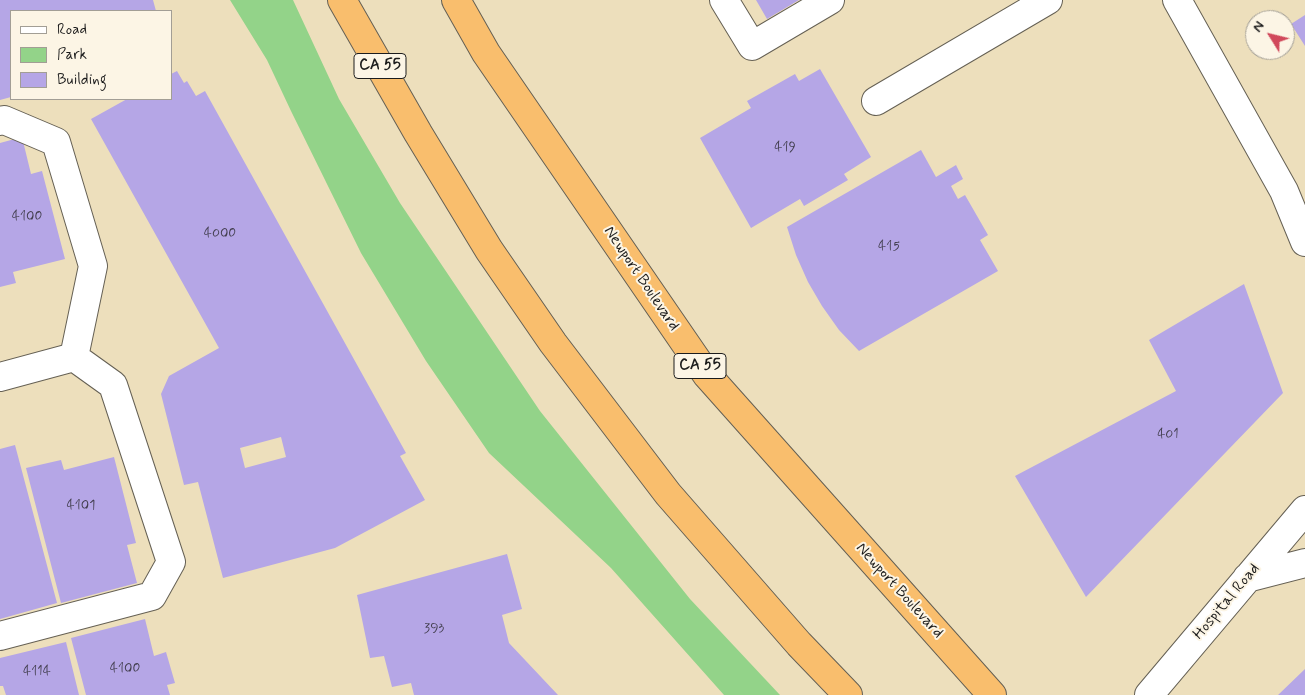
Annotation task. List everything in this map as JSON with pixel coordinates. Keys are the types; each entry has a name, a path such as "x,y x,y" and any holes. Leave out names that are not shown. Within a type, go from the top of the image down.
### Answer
{"highway":[{"name":"CA 55","path":"342,0 489,250 553,343 668,494 799,644 848,695"},
{"name":"Newport Boulevard","path":"456,0 486,52 707,375 992,695"}],"street":[{"path":"724,0 752,46 830,0"},
{"path":"876,101 1048,0"},
{"path":"1177,0 1284,191 1305,242"},
{"path":"0,121 4,120 56,142 93,266 74,357"},
{"path":"0,377 74,357"},
{"path":"0,636 152,596 171,562 113,385 74,357"},
{"name":"Hospital Road","path":"1149,695 1305,510"},
{"path":"1247,578 1305,564"}],"green space":[{"path":"230,0 293,0 339,99 400,203 540,411 690,599 780,695 724,695 611,568 489,453 426,361 361,253 267,60"}],"building":[{"path":"0,0 153,0 156,10 10,10 10,97 0,100"},
{"path":"756,0 799,0 767,19"},
{"path":"1305,15 1305,46 1295,30 1295,21"},
{"path":"820,69 871,157 844,174 848,180 804,206 800,199 751,228 700,138 751,108 747,101 795,74 799,81"},
{"path":"177,71 184,83 187,81 196,96 205,91 406,453 400,456 425,500 335,548 223,578 198,482 184,485 161,394 169,376 219,348 91,119 125,100 172,100 172,74","holes":["281,437 286,457 245,468 240,448"]},
{"path":"22,137 31,174 42,171 65,259 13,272 16,283 0,287 0,143"},
{"path":"921,150 936,177 956,165 963,179 951,186 958,199 965,195 988,235 980,240 998,271 859,351 839,330 808,282 796,255 787,227"},
{"path":"1244,284 1283,393 1086,597 1015,476 1176,391 1149,340"},
{"path":"15,445 57,603 0,619 0,449"},
{"path":"114,457 136,543 127,545 137,583 61,603 26,468 61,460 64,470"},
{"path":"507,554 522,609 502,615 509,643 558,695 414,695 411,683 392,687 384,656 370,658 357,595"},
{"path":"145,619 154,656 166,652 175,683 167,685 170,695 86,695 71,638"},
{"path":"66,642 79,695 6,695 3,686 0,686 0,658"},
{"path":"1305,669 1305,695 1278,695"}]}
